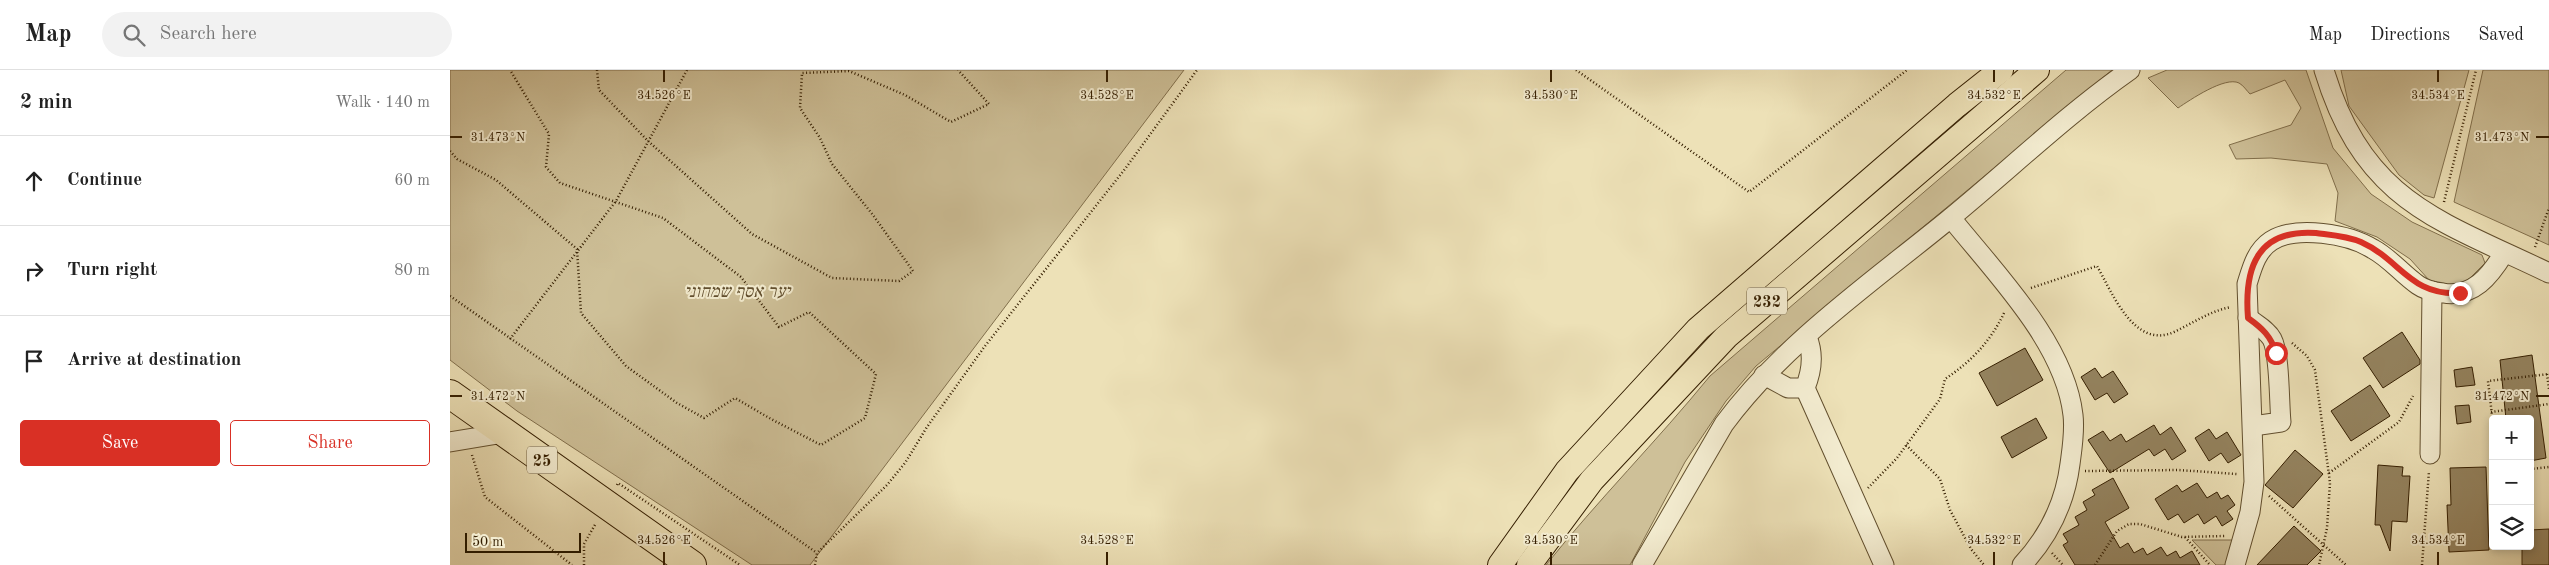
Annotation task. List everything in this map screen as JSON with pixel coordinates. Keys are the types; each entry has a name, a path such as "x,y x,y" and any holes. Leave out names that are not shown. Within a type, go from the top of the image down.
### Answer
{"highway":[{"name":"25","path":"450,394 579,487 692,565"},
{"name":"25","path":"579,487 678,565"}],"main road":[{"name":"232","path":"1500,565 1567,471 1698,329 1957,105 2001,70"},
{"name":"232","path":"1529,565 1592,480 1726,337 2037,70"}],"street":[{"path":"1642,565 1724,424 1764,376 1807,337 2130,70"},
{"path":"2324,70 2342,119 2368,164 2399,194 2439,220 2504,253 2549,273"},
{"path":"1951,218 2021,306 2057,360 2066,381 2073,416 2069,472 2058,512 2044,538 2022,565"},
{"path":"2235,565 2244,536 2254,478 2248,284 2252,266 2260,252 2270,242 2297,233 2331,235 2360,242 2374,249 2418,286 2447,294 2470,291 2491,274 2504,253"},
{"path":"2430,454 2432,291"},
{"path":"2248,318 2283,347 2281,422 2253,426"},
{"path":"1807,337 1812,362 1810,376 1805,388 1884,565"},
{"path":"1764,376 1788,388 1805,388"},
{"path":"458,440 504,433"}],"path":[{"path":"450,151 457,160 496,180 577,249 581,313 626,366 677,403 704,418 735,398 771,420 821,445 865,418 876,374 809,312 779,327 741,277 663,218 560,183 546,167 549,134 510,70"},
{"path":"597,70 599,90 648,141 752,234 832,278 899,281 913,271 873,215 832,164 820,138 800,108 802,73 849,71 905,94 951,122 990,104 958,70"},
{"path":"510,339 577,249 616,201 687,70"},
{"path":"814,565 817,553 887,485 905,463 927,427 985,346 1125,169 1197,70"},
{"path":"1576,70 1749,192 1907,70"},
{"path":"2439,220 2476,70"},
{"path":"2529,264 2549,208"},
{"path":"450,296 817,553"},
{"path":"2283,347 2307,356 2315,370 2329,473 2327,528 2319,565"},
{"path":"2492,415 2488,381 2548,374 2549,390"},
{"path":"2329,473 2399,422 2414,394 2431,384"},
{"path":"2491,412 2549,404"},
{"path":"458,440 485,497 572,565"},
{"path":"1905,444 1940,479 1950,510 1971,549 1984,565"},
{"path":"2422,565 2430,454"},
{"path":"2534,469 2549,467"},
{"path":"2069,472 2178,470 2254,478 2323,546 2346,565"},
{"path":"618,483 740,565"},
{"path":"584,565 584,544 605,508"},
{"path":"2095,565 2117,531 2129,524 2140,524 2185,537 2244,536"},
{"path":"2185,537 2210,565"}],"green space":[{"name":"יער אסף שמחוני","path":"450,70 1184,70 810,565 752,565 517,411 450,360"},
{"path":"2066,70 2112,70 1756,366 1726,401 1685,462 1630,565 1546,565 1710,376"},
{"path":"2167,70 2306,70 2333,148 2371,194 2412,222 2482,255 2485,263 2469,279 2451,289 2429,280 2410,259 2377,237 2335,221 2338,193 2327,164 2271,158 2236,159 2229,145 2291,125 2301,108 2285,80 2250,94 2239,83 2225,83 2208,90 2178,108 2148,78"},
{"path":"2341,70 2469,70 2434,198 2424,195 2399,175 2349,106"},
{"path":"2483,70 2549,70 2549,245 2454,202"},
{"path":"2192,540 2234,540 2226,565 2216,565"}],"building":[{"path":"2402,332 2420,360 2420,364 2383,388 2363,358"},
{"path":"2025,348 2043,380 1997,406 1979,373"},
{"path":"2532,355 2546,458 2534,460 2534,415 2506,415 2500,360"},
{"path":"2472,367 2475,385 2456,387 2454,370"},
{"path":"2095,368 2102,378 2113,371 2128,394 2114,403 2107,393 2095,400 2081,377"},
{"path":"2370,385 2390,416 2351,441 2331,411"},
{"path":"2469,405 2471,422 2457,424 2455,406"},
{"path":"2036,418 2047,438 2012,458 2001,437"},
{"path":"2154,425 2160,435 2171,427 2186,451 2172,460 2165,449 2154,456 2149,449 2110,473 2088,440 2103,431 2110,441 2121,434 2126,442"},
{"path":"2209,429 2216,439 2227,432 2241,455 2228,463 2221,453 2209,461 2195,438"},
{"path":"2295,450 2323,474 2293,508 2265,485"},
{"path":"2378,465 2403,467 2402,476 2410,476 2407,522 2392,521 2390,551 2380,525 2375,525"},
{"path":"2486,467 2489,550 2449,552 2447,505 2451,505 2450,468"},
{"path":"2113,478 2129,508 2105,522 2120,548 2128,543 2134,553 2143,548 2147,555 2161,547 2167,556 2176,551 2180,558 2192,551 2200,565 2075,565 2063,545 2068,542 2063,534 2079,525 2075,517 2087,510 2083,502 2095,495 2092,490"},
{"path":"2197,483 2207,498 2217,492 2221,499 2228,495 2235,505 2227,511 2233,519 2222,526 2216,516 2204,524 2198,514 2184,523 2178,514 2168,520 2155,499 2177,485 2182,492"},
{"path":"2294,526 2321,551 2307,565 2257,565"},
{"path":"2549,529 2549,565 2522,565 2522,550 2534,550 2534,530"}],"route":[{"path":"2276,353 2272,339 2262,328 2248,318 2248,284 2252,266 2260,252 2270,242 2282,236 2312,233 2346,237 2374,249 2418,286 2447,294 2460,293"}]}
